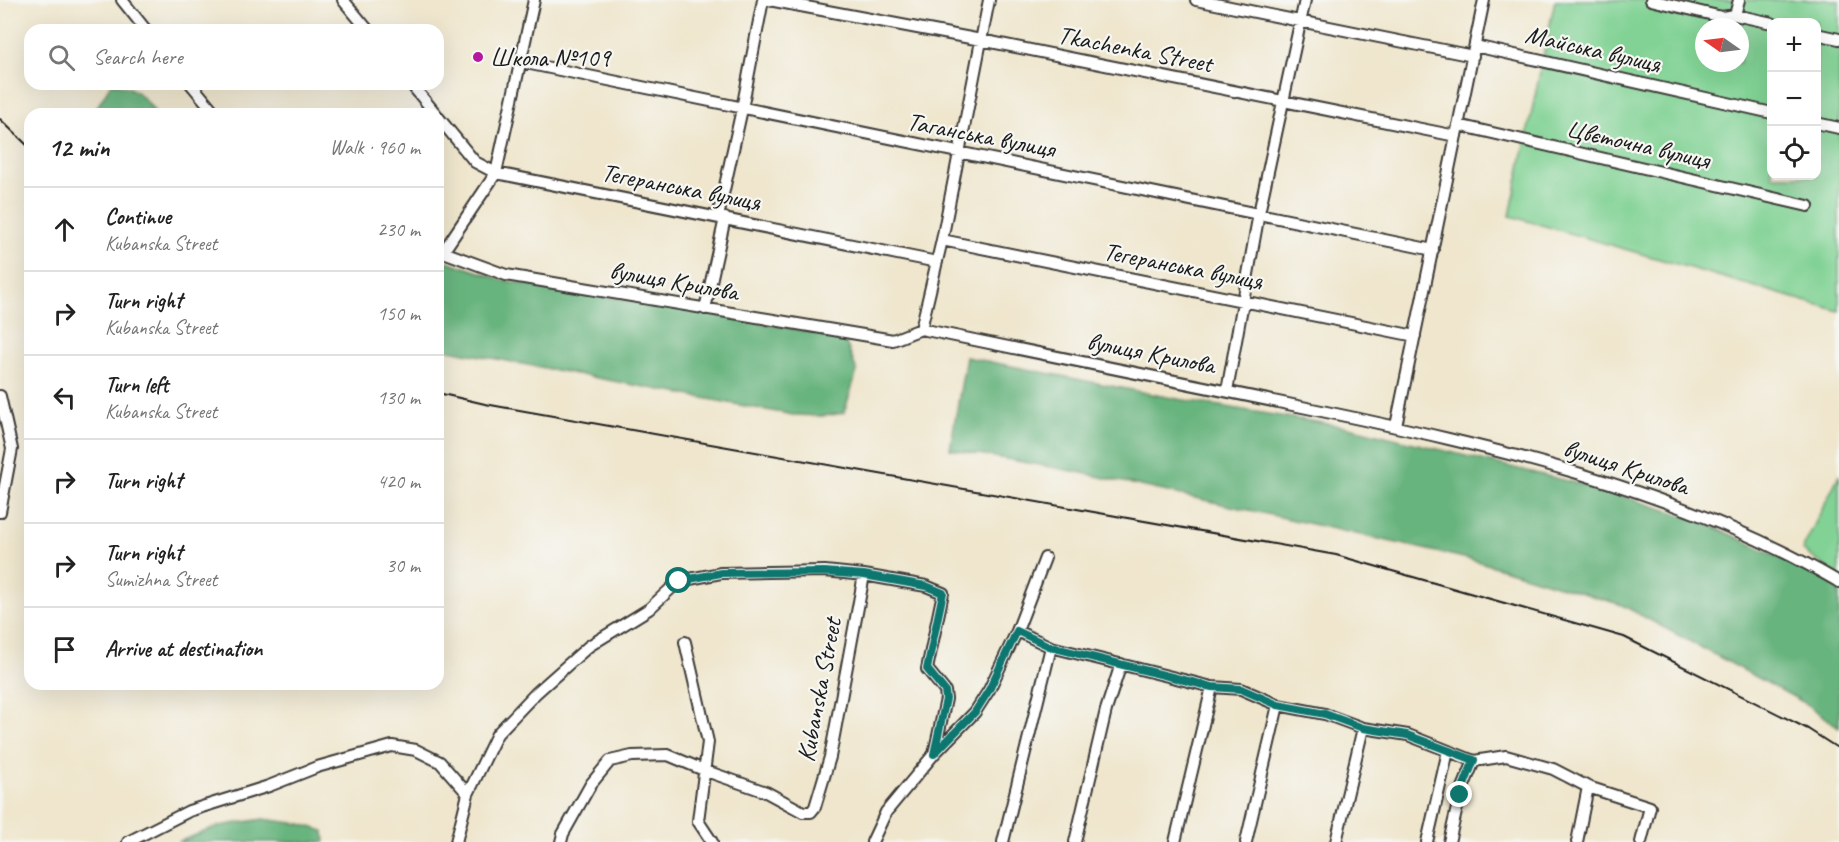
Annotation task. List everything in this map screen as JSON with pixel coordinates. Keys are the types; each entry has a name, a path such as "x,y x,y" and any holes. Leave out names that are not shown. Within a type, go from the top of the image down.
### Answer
{"street":[{"path":"122,0 142,24"},
{"path":"444,245 496,173 534,0"},
{"path":"705,309 763,0"},
{"name":"Tkachenka Street","path":"769,0 981,40 1285,102 1457,131"},
{"path":"921,329 942,240 989,0"},
{"name":"Майська вулиця","path":"1196,0 1301,22 1474,51 1767,112"},
{"path":"1227,391 1259,213 1285,102 1305,0"},
{"path":"1396,426 1484,0"},
{"path":"1651,0 1722,17 1735,15 1767,22"},
{"path":"1735,15 1739,0"},
{"path":"348,2 364,24"},
{"path":"1821,35 1839,39"},
{"name":"Таганська вулиця","path":"521,62 1432,250"},
{"path":"196,90 211,108"},
{"name":"Тегеранська вулиця","path":"416,90 430,108"},
{"name":"Тегеранська вулиця","path":"444,124 475,162 496,173 937,262"},
{"path":"1821,124 1839,128"},
{"name":"Цвєточна вулиця","path":"1457,131 1808,206"},
{"name":"Тегеранська вулиця","path":"942,240 1415,336"},
{"name":"вулиця Крилова","path":"444,252 506,275 893,340 921,329 1396,426 1551,466 1686,509 1801,560 1839,582"},
{"path":"0,396 12,449 0,512"},
{"path":"872,842 886,812 934,754 975,712 989,690 1017,631 1045,558"},
{"path":"456,842 468,794 497,734 536,693 589,646 649,609 679,581 721,573 825,572 864,575 926,586 943,593 927,669 945,691 946,699 934,754"},
{"name":"Kubanska Street","path":"706,771 766,792 803,812 811,812 815,807 830,757 864,575"},
{"path":"1017,631 1051,647 1212,687 1241,689 1278,705 1325,714 1363,728 1407,735 1474,760 1506,756 1553,769 1588,787 1650,807 1641,842"},
{"path":"685,642 708,742 698,821 712,842"},
{"path":"1003,842 1051,647"},
{"path":"1075,842 1106,710 1121,664"},
{"path":"1175,842 1212,687"},
{"path":"1246,842 1278,705"},
{"path":"1336,842 1363,728"},
{"path":"128,842 189,811 269,786 317,767 392,746 416,750 440,762 468,794"},
{"path":"1427,842 1448,751"},
{"path":"561,842 563,834 591,784 610,761 632,756 668,755 706,771"},
{"path":"1449,842 1460,795 1474,760"},
{"path":"1577,842 1588,787"}],"green space":[{"path":"1555,0 1839,0 1839,311 1510,216"},
{"path":"107,90 133,90 152,108 97,108"},
{"path":"444,260 503,280 702,312 844,338 857,371 844,413 823,416 793,415 444,349"},
{"path":"966,357 1172,398 1353,428 1596,488 1701,521 1820,576 1839,588 1839,727 1803,702 1622,605 1473,560 1078,472 950,449"},
{"path":"1839,475 1839,576 1802,550"},
{"path":"263,819 301,824 324,831 325,842 178,842 219,826"}],"railway":[{"path":"0,119 24,142"},
{"path":"444,394 485,404 1336,555 1624,637 1808,729 1839,749"}],"place":[{"name":"Школа №109","path":"478,57"}],"route":[{"path":"679,581 721,573 825,572 864,575 926,586 943,593 927,669 945,691 946,699 934,754 975,712 989,690 1017,631 1051,647 1212,687 1241,689 1278,705 1325,714 1363,728 1407,735 1474,760 1460,795"}]}
